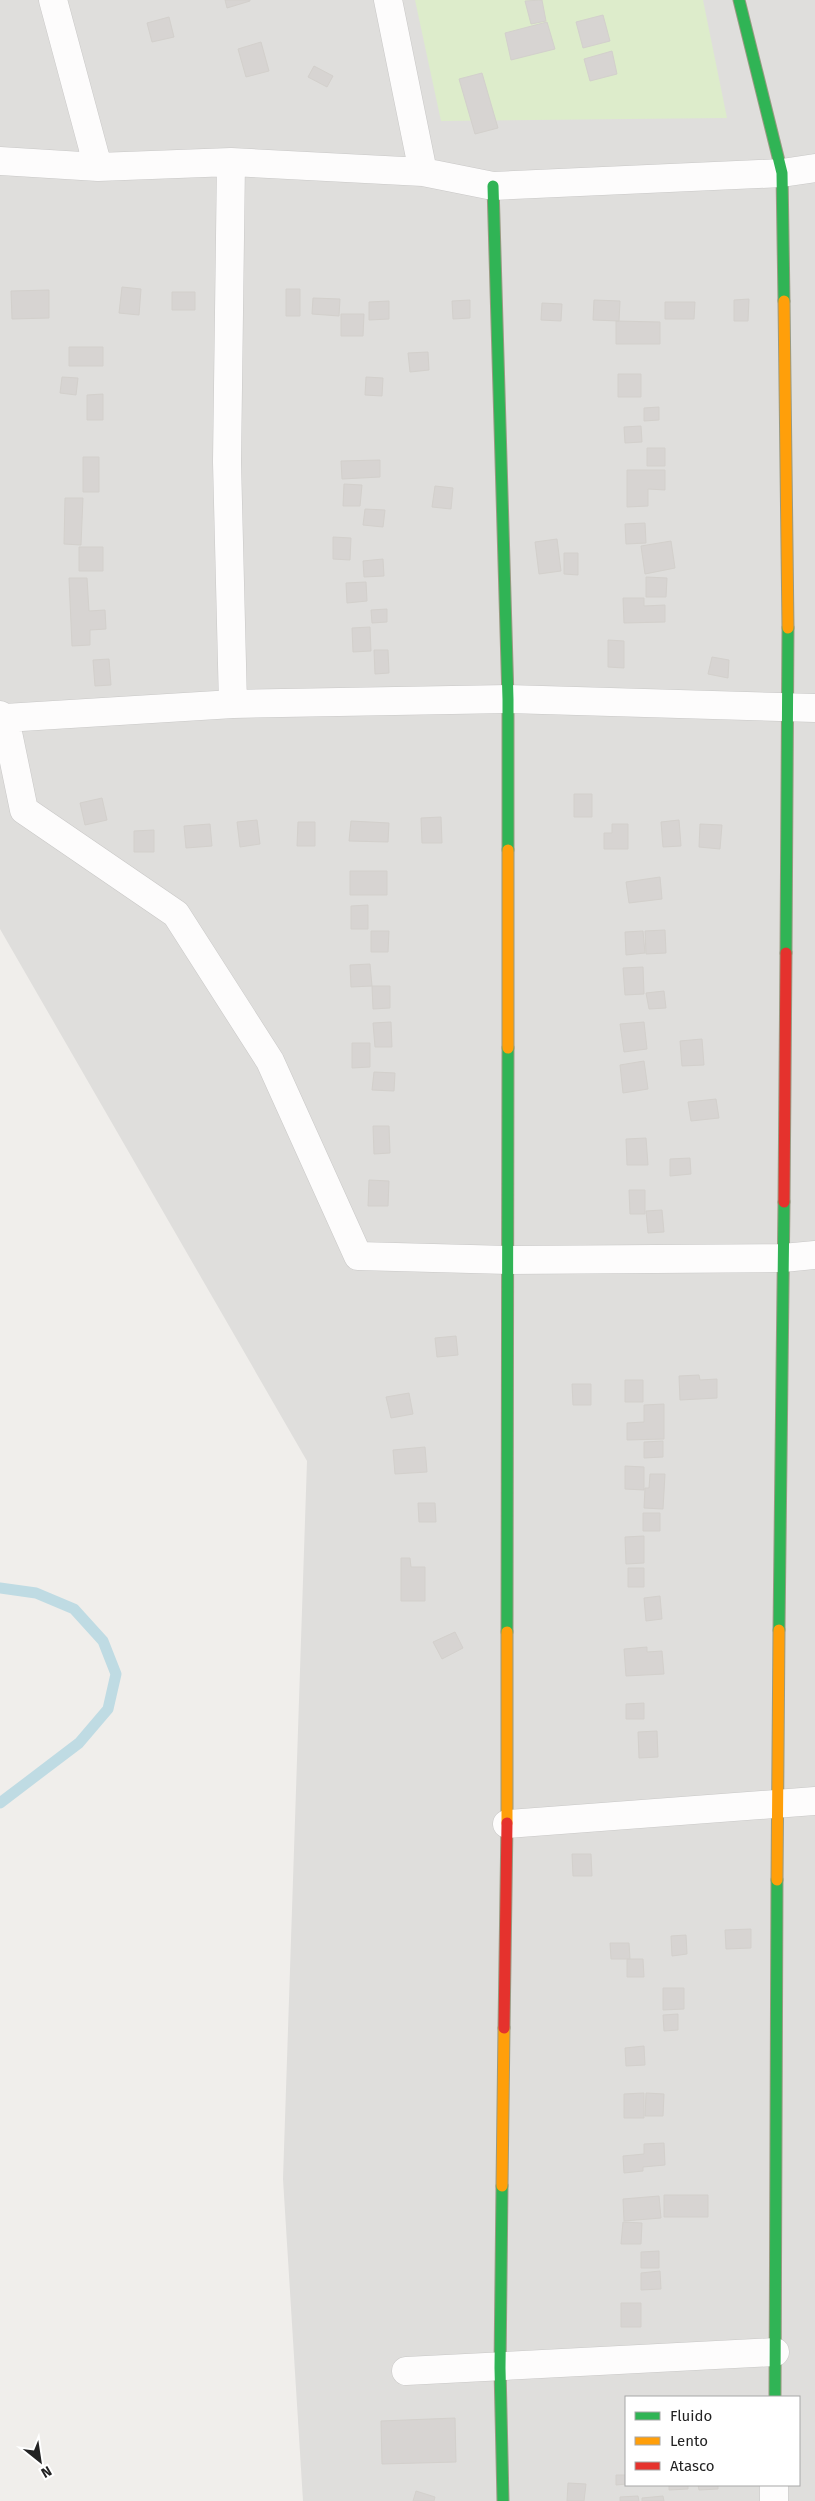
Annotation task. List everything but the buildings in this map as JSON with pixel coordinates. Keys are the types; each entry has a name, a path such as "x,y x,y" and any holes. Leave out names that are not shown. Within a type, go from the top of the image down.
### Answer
{"street":[{"path":"53,0 98,167"},
{"path":"388,0 423,172"},
{"path":"739,0 782,173 802,707 783,1258 777,1804 775,2396"},
{"path":"0,160 98,167 231,162 423,172 493,186 782,173 815,168"},
{"path":"231,162 227,462 233,704"},
{"path":"493,186 508,699 507,1824 500,2368 503,2501"},
{"path":"802,707 508,699 233,704 2,717 24,810 176,914 270,1061 358,1256 508,1260 783,1258 815,1255"},
{"path":"507,1824 815,1801"},
{"path":"406,2371 500,2368 775,2352"},
{"path":"774,2486 774,2501"}],"shaded area":[{"path":"0,0 815,0 815,2501 303,2501 283,2179 307,1461 0,929"}],"green space":[{"path":"415,0 703,0 727,118 441,121"}],"waterway":[{"path":"0,1588 36,1593 74,1609 103,1641 116,1674 108,1709 79,1743 0,1803"}],"traffic: fast":[{"path":"739,0 782,173 784,301"},
{"path":"493,186 508,699 508,850"},
{"path":"786,953 788,628"},
{"path":"507,1632 508,1048"},
{"path":"779,1630 784,1202"},
{"path":"775,2396 777,1880"},
{"path":"502,2186 500,2368 503,2501"}],"traffic: slow":[{"path":"784,301 788,628"},
{"path":"508,850 508,1048"},
{"path":"777,1880 779,1630"},
{"path":"507,1632 507,1823"},
{"path":"502,2186 504,2028"}],"traffic: jam":[{"path":"784,1202 786,953"},
{"path":"504,2028 507,1823"}]}
